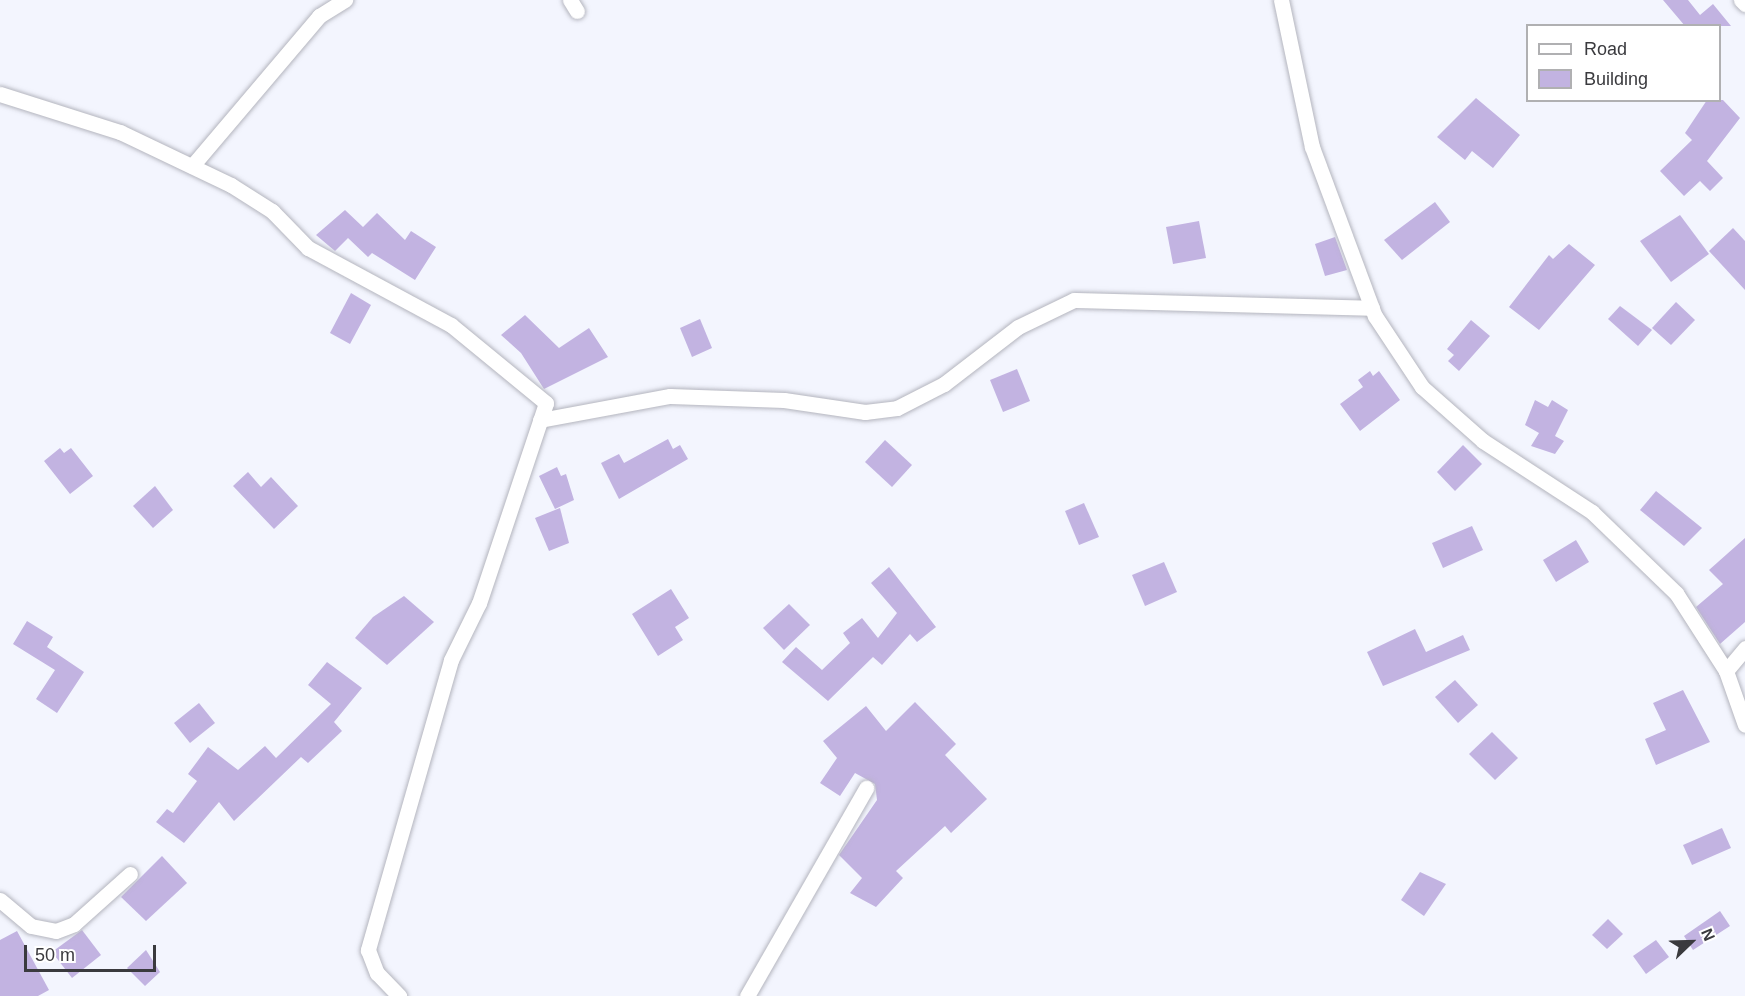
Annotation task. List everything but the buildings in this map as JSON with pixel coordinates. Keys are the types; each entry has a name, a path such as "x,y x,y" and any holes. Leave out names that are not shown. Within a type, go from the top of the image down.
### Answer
{"street":[{"path":"192,166 319,16 345,0"},
{"path":"1281,0 1312,147 1372,308 1422,387 1483,441 1592,512 1677,593 1726,671 1745,725"},
{"path":"1741,0 1745,4"},
{"path":"0,94 120,132 192,166 272,211 308,248 452,325 546,403 479,603 451,660 368,950 377,973 399,996"},
{"path":"540,420 670,396 784,400 865,412 897,408 944,384 1018,327 1074,300 1372,308"},
{"path":"1726,671 1745,648"},
{"path":"747,996 866,788"},
{"path":"0,900 31,926 56,931 74,924 130,874"}]}
